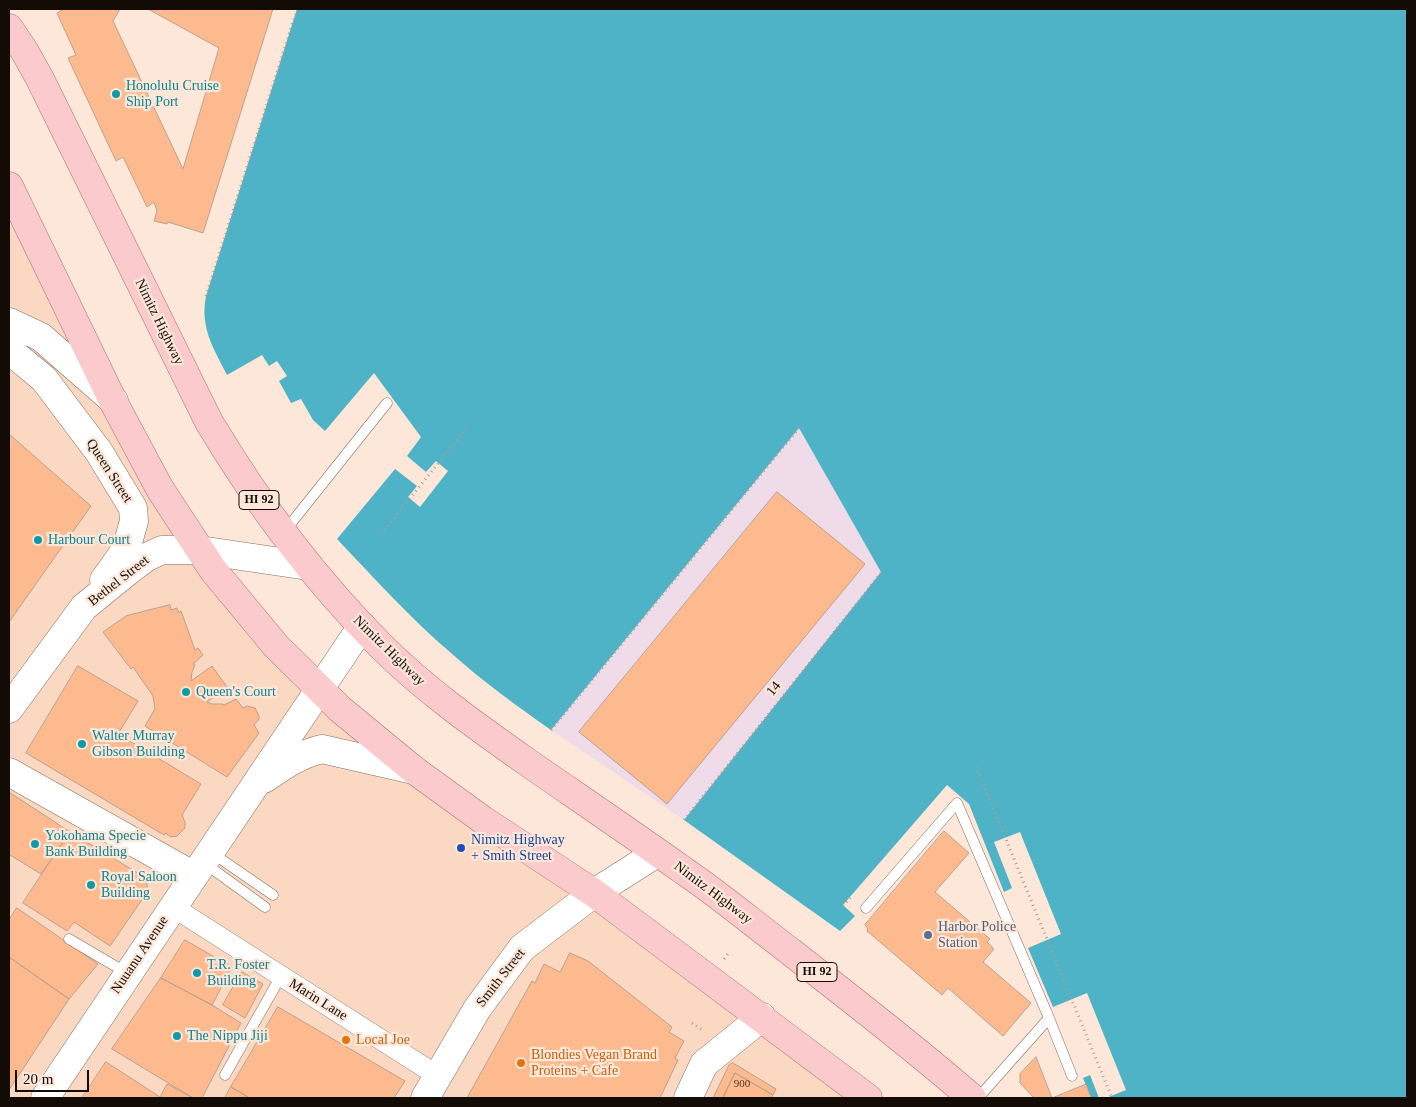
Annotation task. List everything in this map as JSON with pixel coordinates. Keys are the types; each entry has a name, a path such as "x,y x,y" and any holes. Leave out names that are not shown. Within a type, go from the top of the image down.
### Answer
{"main road":[{"name":"Nimitz Highway","path":"9,28 40,79 209,422 240,473 308,566 383,648 468,721 685,871 923,1055 972,1098"},
{"path":"9,186 114,401 160,489 200,550 250,616 276,646 347,716 414,770 483,820 594,893 868,1098"},
{"path":"9,322 41,337 114,401"},
{"name":"Queen Street","path":"9,350 44,379 99,452 133,508 134,521 122,555 84,608"},
{"name":"Bethel Street","path":"9,709 84,608 147,557 162,550 200,550 308,566"},
{"name":"Nuuanu Avenue","path":"45,1098 127,973 362,626"},
{"name":"Nuuanu Avenue","path":"253,786 297,757 322,749 414,770"},
{"path":"9,772 202,863"},
{"name":"Smith Street","path":"432,1087 476,1009 522,948 594,893 657,853"},
{"path":"688,1098 704,1064 762,1017"}],"street":[{"name":"Marin Lane","path":"173,907 281,976 432,1087"}],"lane":[{"path":"283,533 387,403"},
{"path":"866,908 957,803 1072,1076"},
{"path":"202,863 273,895"},
{"path":"202,863 265,907"},
{"path":"69,939 127,973"},
{"path":"224,1075 281,976"},
{"path":"978,1098 1049,1018"}],"path":[{"path":"206,296 298,9"},
{"path":"381,534 467,428"},
{"path":"551,730 798,428"},
{"name":"14","path":"684,820 882,572"},
{"path":"976,766 1112,1098"}],"shaded area":[{"path":"9,186 160,489 319,690 762,1017 843,1098 9,1098"},
{"path":"799,428 882,572 684,820 551,730"}],"water":[{"path":"297,9 1407,9 1407,1098 1106,1098 1126,1090 1087,993 1053,1007 1028,948 1061,934 1020,832 994,842 1012,888 1004,892 969,804 947,785 843,905 855,916 840,931 684,820 881,572 799,428 551,730 475,673 407,612 337,539 395,469 417,486 408,497 420,507 448,471 436,461 426,472 407,456 421,437 374,373 325,431 313,420 301,399 291,403 279,381 287,376 277,361 269,366 262,355 227,375 206,328 206,296"},
{"path":"1090,1075 1099,1098 1091,1098 1083,1078"}],"building":[{"name":"Honolulu Cruise Ship Port","path":"61,9 120,9 113,21 183,169 219,48 148,9 273,9 203,233 168,222 167,224 154,221 157,211 154,202 147,207 123,157 116,161 68,58 76,55 57,13"},
{"name":"Harbour Court","path":"9,434 91,506 9,622"},
{"path":"777,492 865,564 667,804 579,732"},
{"name":"Queen's Court","path":"170,605 171,610 177,608 179,613 181,611 195,650 198,648 203,655 193,664 195,665 191,681 212,666 227,687 207,702 224,705 236,699 243,708 247,706 255,708 259,716 254,725 259,733 227,777 145,726 155,709 153,696 133,667 131,669 103,632 126,616"},
{"name":"Walter Murray Gibson Building","path":"78,666 138,701 118,734 201,784 182,815 185,828 177,836 171,837 165,833 164,835 26,753"},
{"name":"Yokohama Specie Bank Building","path":"9,792 70,832 41,874 10,855 9,857"},
{"name":"Harbor Police Station","path":"944,831 969,853 935,892 990,939 987,942 994,949 983,962 1031,1003 1003,1036 948,988 942,995 867,931 868,929 865,925"},
{"name":"Royal Saloon Building","path":"70,832 146,878 148,891 110,946 74,922 67,931 23,903"},
{"path":"17,908 98,964 69,999 9,957 9,920"},
{"name":"T.R. Foster Building","path":"185,940 232,967 212,1005 161,978"},
{"path":"570,953 588,961 672,1027 669,1032 684,1041 675,1058 678,1060 660,1098 467,1098 532,981 535,983 544,964 560,972"},
{"path":"9,957 69,999 9,1090"},
{"path":"242,972 263,984 245,1018 223,1005"},
{"name":"The Nippu Jiji","path":"161,978 241,1023 202,1098 193,1098 112,1049"},
{"path":"278,1007 405,1081 394,1098 247,1098 231,1087"},
{"path":"1036,1057 1052,1098 1034,1098 1020,1083 1020,1074"},
{"path":"106,1062 160,1097 167,1084 193,1098 82,1098"},
{"path":"733,1063 776,1089 773,1095 735,1073 723,1098 713,1098 729,1065"},
{"path":"735,1073 773,1095 771,1098 723,1098"},
{"path":"1086,1084 1091,1098 1052,1098"},
{"path":"231,1087 248,1097 225,1098"}],"place":[{"name":"Honolulu Cruise Ship Port","path":"116,94"},
{"name":"Harbour Court","path":"38,540"},
{"name":"Queen's Court","path":"186,692"},
{"name":"Walter Murray Gibson Building","path":"82,744"},
{"name":"Yokohama Specie Bank Building","path":"35,844"},
{"name":"Nimitz Highway + Smith Street","path":"461,848"},
{"name":"Royal Saloon Building","path":"91,885"},
{"name":"Harbor Police Station","path":"928,935"},
{"name":"T.R. Foster Building","path":"197,973"},
{"name":"The Nippu Jiji","path":"177,1036"},
{"name":"Local Joe","path":"346,1040"},
{"name":"Blondies Vegan Brand Proteins + Cafe","path":"521,1063"}]}
